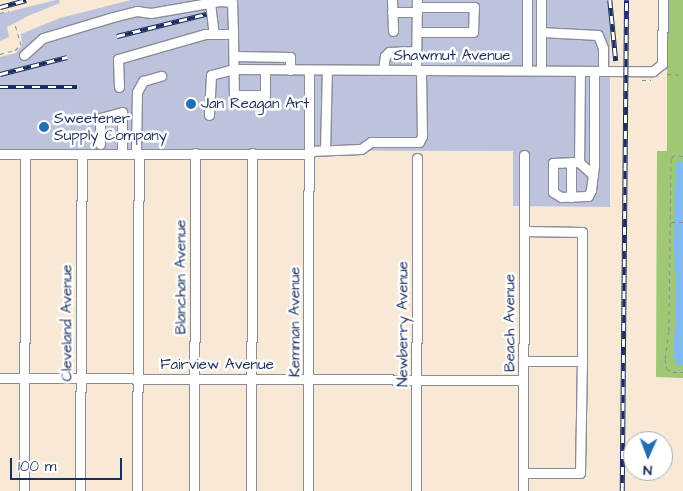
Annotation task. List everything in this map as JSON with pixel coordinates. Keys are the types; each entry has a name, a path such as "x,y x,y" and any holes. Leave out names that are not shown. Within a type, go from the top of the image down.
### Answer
{"street":[{"path":"392,0 393,31"},
{"path":"526,70 527,0"},
{"path":"541,0 541,70"},
{"name":"Shawmut Avenue","path":"209,115 211,75 234,69 653,72 660,67 663,60 663,0"},
{"path":"24,55 43,38 113,16 137,11 152,12 210,3 232,2 234,95 264,96 265,70"},
{"path":"210,3 214,34"},
{"path":"392,12 417,6 474,7 473,32 416,32"},
{"path":"0,154 310,152 361,149 371,142 418,142 422,136 419,70 416,51 417,6"},
{"path":"526,24 541,28 598,35 603,48 598,71 593,175 588,196 561,197 553,192 553,163 575,162 593,175"},
{"path":"119,87 118,59 205,34 233,34"},
{"path":"383,70 384,56 389,52 416,51"},
{"path":"234,56 290,57 290,70"},
{"name":"Kemman Avenue","path":"308,491 309,70"},
{"path":"325,150 327,70"},
{"path":"571,197 580,71"},
{"path":"137,491 137,92 144,81 161,76"},
{"path":"100,144 100,118 122,112 122,154"},
{"name":"Blanchan Avenue","path":"194,491 195,153"},
{"path":"251,491 252,153"},
{"path":"24,491 25,154"},
{"name":"Cleveland Avenue","path":"80,491 82,154"},
{"name":"Beach Avenue","path":"523,491 524,156"},
{"name":"Newberry Avenue","path":"416,491 417,158"},
{"path":"524,231 582,232 580,474 524,473"},
{"path":"524,361 582,361"},
{"name":"Fairview Avenue","path":"0,378 523,380"}],"path":[{"path":"0,13 9,11"},
{"path":"0,54 15,50 21,45 15,24"},
{"path":"667,74 683,75"},
{"path":"683,156 674,155 671,159 669,331 665,359 667,369 673,372 683,372"},
{"path":"671,222 683,222"}],"shaded area":[{"path":"59,0 60,3 7,27 9,37 0,41 0,14"},
{"path":"131,0 610,0 610,207 513,206 513,151 0,150 0,57 16,53 22,45 21,34 60,18"}],"green space":[{"path":"667,0 683,0 683,378 656,377 657,151 667,151"}],"water":[{"path":"683,161 683,366 681,366 676,364 673,355 676,315 674,247 675,166 677,162"}],"railway":[{"path":"0,7 26,0"},
{"path":"610,0 616,61"},
{"path":"622,491 626,0"},
{"path":"117,36 206,14"},
{"path":"0,74 67,57"},
{"path":"0,87 77,87"}],"place":[{"name":"Jan Reagan Art","path":"191,104"},
{"name":"Sweetener Supply Company","path":"44,127"}]}
